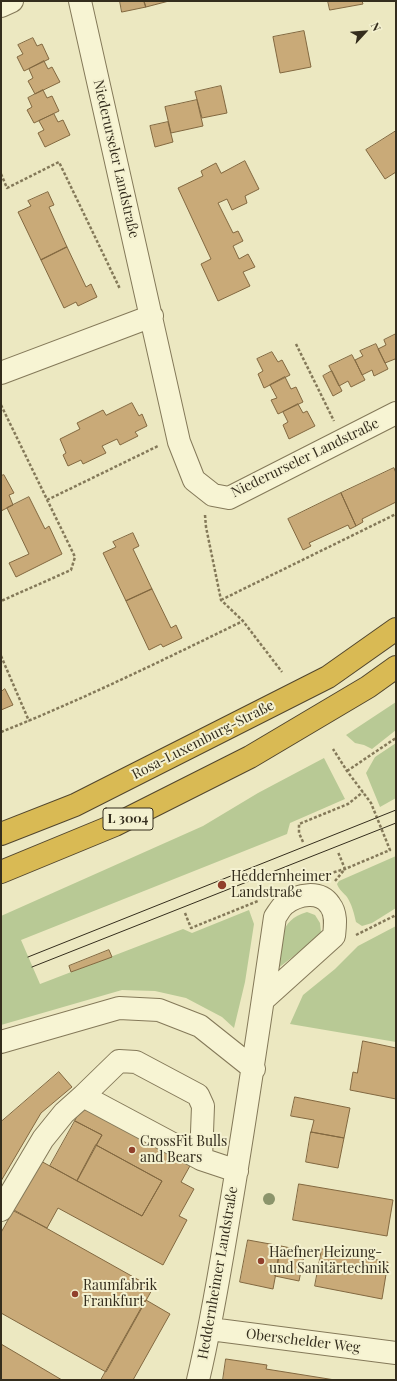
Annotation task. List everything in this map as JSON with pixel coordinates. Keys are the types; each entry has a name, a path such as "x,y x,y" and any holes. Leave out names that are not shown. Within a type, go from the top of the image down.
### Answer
{"highway":[{"name":"Rosa-Luxemburg-Straße","path":"1,834 76,805 321,681 396,628"},
{"name":"L 3004","path":"1,872 115,825 250,757 368,687 396,667"}],"street":[{"path":"1,6 12,1"},
{"name":"Niederurseler Landstraße","path":"80,1 152,316 179,442 194,480 213,495 229,498 396,413"},
{"path":"1,373 152,316"},
{"name":"Heddernheimer Landstraße","path":"198,1380 210,1329 254,1069 275,917 284,904 301,896 319,896 330,905 335,919 334,936"},
{"path":"263,1000 334,936"},
{"path":"1,1042 120,1008 160,1010 200,1026 254,1069"},
{"path":"1,1210 43,1139 64,1113 119,1062 136,1062 198,1095 203,1106 201,1159"},
{"path":"83,1096 201,1159 236,1171"},
{"name":"Oberschelder Weg","path":"210,1329 396,1353"}],"path":[{"path":"1,174 7,188 58,162 122,292"},
{"path":"296,344 334,422"},
{"path":"1,404 75,557 71,570 1,601"},
{"path":"47,500 165,443"},
{"path":"222,600 396,514"},
{"path":"206,527 222,600 243,620 282,672"},
{"path":"1,732 140,672 243,620"},
{"path":"1,656 29,721"},
{"path":"346,771 396,738"},
{"path":"324,875 345,869 390,850 371,803 346,771 333,749"},
{"path":"303,842 299,833 299,824 348,804 363,792"},
{"path":"338,852 345,869"},
{"path":"331,886 345,869"},
{"path":"185,913 191,928 258,901"},
{"path":"334,936 355,935 396,915"}],"green space":[{"path":"396,702 396,730 372,749 355,743 346,735"},
{"path":"396,743 396,798 380,807 366,773 375,757"},
{"path":"324,758 345,799 290,823 287,834 21,940 40,984 183,929 192,933 249,910 254,924 245,982 234,1028 222,1017 186,998 155,991 122,990 1,1025 1,916 203,826 258,793"},
{"path":"396,856 396,908 372,923 362,926 356,922 349,900 337,884 339,881"},
{"path":"307,912 315,915 320,923 321,932 317,941 299,952 277,969 281,942 286,927 298,916"},
{"path":"396,926 396,1042 290,1024 303,995 335,969 358,946"}],"building":[{"path":"120,1 144,1 146,7 122,12"},
{"path":"144,1 169,1 146,7"},
{"path":"328,1 362,1 363,4 330,10"},
{"path":"304,31 311,67 280,73 273,37"},
{"path":"33,38 37,46 42,44 49,59 24,71 17,57 23,54 18,45"},
{"path":"44,61 48,69 52,67 60,82 35,94 28,81 33,78 29,69"},
{"path":"221,86 227,113 202,118 195,92"},
{"path":"43,90 47,98 52,96 59,111 34,123 27,110 32,107 28,98"},
{"path":"197,100 203,126 171,133 165,107"},
{"path":"54,114 58,122 63,120 70,135 45,147 38,133 44,130 39,121"},
{"path":"168,122 173,142 155,147 150,126"},
{"path":"396,131 396,172 385,179 366,150"},
{"path":"245,161 259,189 245,196 247,203 232,210 227,199 218,203 233,233 238,231 243,241 233,246 239,259 248,254 255,267 243,272 250,286 218,301 201,264 211,259 178,188 203,176 201,171 216,163 221,173"},
{"path":"48,192 54,205 49,207 67,247 41,260 18,212 31,206 28,201"},
{"path":"67,247 86,287 91,284 97,297 78,306 76,302 64,308 41,260"},
{"path":"396,334 396,361 395,359 385,363 378,349 386,345 384,340"},
{"path":"376,344 388,369 374,376 372,370 362,375 355,360 363,356 360,351"},
{"path":"272,352 278,362 282,360 290,375 264,388 258,374 263,371 257,359"},
{"path":"352,355 365,380 351,387 348,381 339,386 329,366"},
{"path":"332,371 342,391 333,396 323,376"},
{"path":"285,377 291,389 296,387 303,402 278,414 271,400 277,398 270,385"},
{"path":"132,403 139,416 142,414 147,426 135,432 138,436 120,445 117,439 102,446 106,453 83,464 81,460 68,466 63,455 66,453 60,439 80,429 77,423 103,410 106,415"},
{"path":"298,404 303,413 307,411 315,426 289,439 283,425 288,422 283,412"},
{"path":"394,468 396,473 396,502 362,519 363,522 356,526 341,493"},
{"path":"4,475 14,493 9,495 13,505 1,511 1,476"},
{"path":"341,493 356,526 350,529 348,525 309,543 311,546 303,550 288,519"},
{"path":"29,497 45,529 49,526 62,554 16,577 9,563 29,554 7,508"},
{"path":"133,533 139,546 133,549 152,589 126,601 103,553 116,547 113,542"},
{"path":"152,589 171,628 176,625 182,638 163,647 161,644 149,650 126,601"},
{"path":"5,689 13,705 1,710 1,692"},
{"path":"109,950 112,957 71,972 69,966"},
{"path":"363,1041 396,1048 396,1099 350,1090 353,1072 357,1073"},
{"path":"59,1072 72,1087 41,1113 1,1181 1,1122"},
{"path":"295,1097 350,1108 344,1138 311,1132 314,1120 291,1116"},
{"path":"84,1105 191,1164 181,1182 194,1189 179,1216 187,1220 163,1265 58,1208 47,1228 10,1209 37,1159 142,1216 162,1181 96,1145 102,1135 75,1121"},
{"path":"75,1121 102,1135 77,1181 50,1166"},
{"path":"311,1132 344,1138 338,1168 306,1162"},
{"path":"96,1145 162,1181 142,1216 77,1181"},
{"path":"299,1184 393,1200 387,1236 293,1220"},
{"name":"Raumfabrik Frankfurt","path":"14,1210 153,1288 106,1372 1,1313 1,1233"},
{"name":"Haefner Heizung- und Sanitärtechnik","path":"248,1240 281,1246 273,1289 240,1282"},
{"path":"281,1246 305,1251 299,1281 275,1276"},
{"path":"322,1249 388,1262 382,1299 315,1286"},
{"path":"146,1300 170,1314 133,1380 101,1380"},
{"path":"1,1344 62,1380 1,1380"},
{"path":"226,1359 267,1365 266,1369 335,1380 223,1380"}],"tram line":[{"path":"28,957 396,810"},
{"path":"32,967 396,823"}],"place":[{"name":"Heddernheimer Landstraße","path":"222,885"},
{"name":"CrossFit Bulls and Bears","path":"132,1150"},
{"name":"Haefner Heizung- und Sanitärtechnik","path":"261,1261"},
{"name":"Raumfabrik Frankfurt","path":"75,1294"}]}
